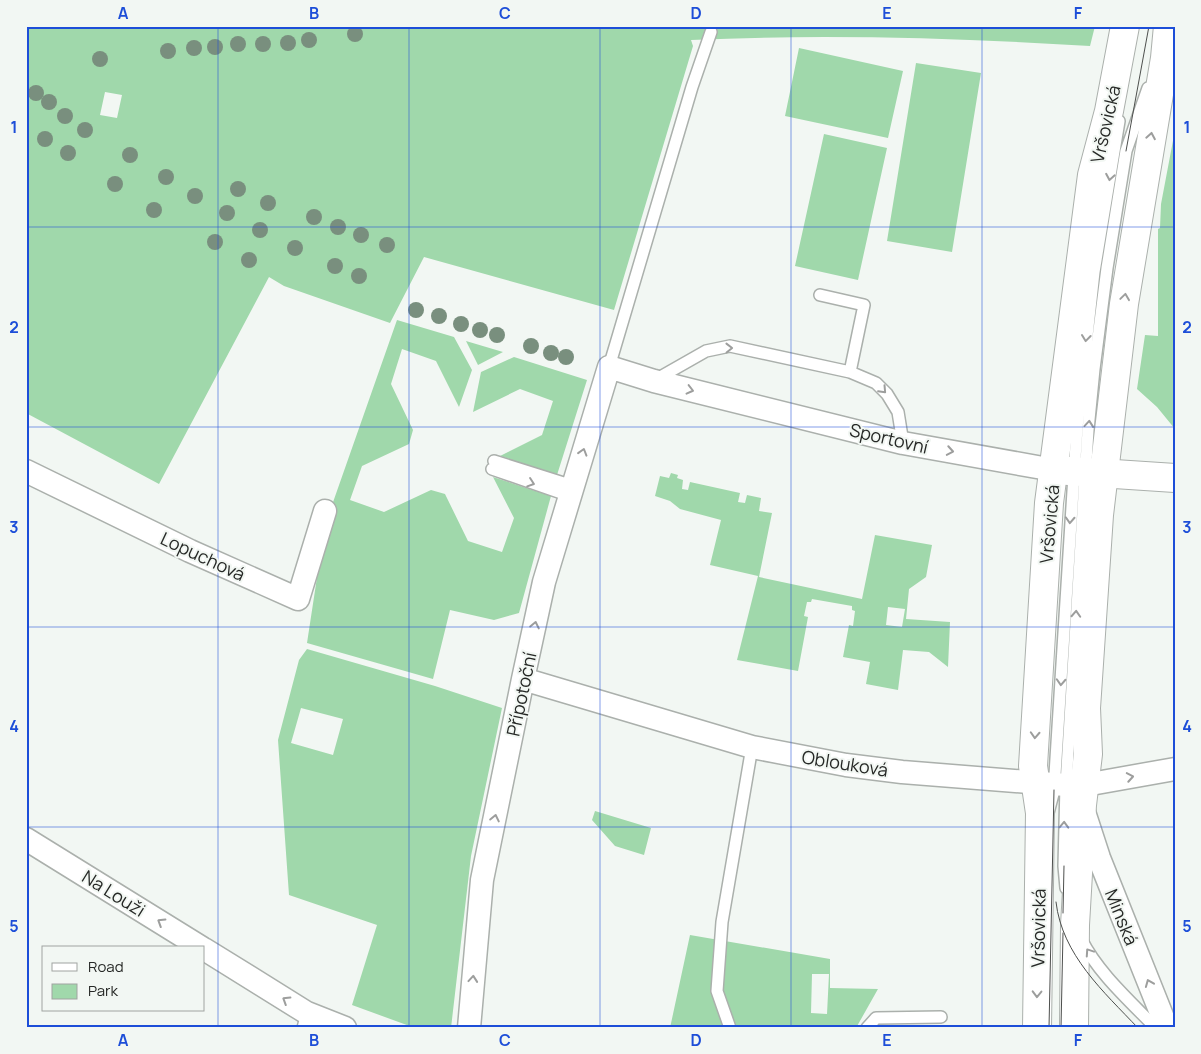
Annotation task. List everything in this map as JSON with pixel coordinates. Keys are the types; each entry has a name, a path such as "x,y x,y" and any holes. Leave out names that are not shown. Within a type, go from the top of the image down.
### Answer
{"main road":[{"name":"Vršovická","path":"1065,789 1033,766 1049,503 1079,472 1124,304 1165,58 1168,26"},
{"name":"Vršovická","path":"1037,1028 1040,813 1065,789 1088,754 1079,472 1092,174 1130,31"},
{"name":"Sportovní","path":"1079,472 1175,478"},
{"name":"Vršovická","path":"1065,789 1075,925 1074,1028"}],"street":[{"name":"Sportovní","path":"609,368 903,443 1079,472"},
{"name":"Přípotoční","path":"468,1028 482,880 523,679 544,582 609,368"},
{"name":"Lopuchová","path":"26,471 190,551 298,599 325,511"},
{"name":"Oblouková","path":"523,679 752,747 846,765 1065,789 1175,769"},
{"name":"Minská","path":"1065,789 1099,858 1167,1028"},
{"name":"Na Louži","path":"26,838 200,946"},
{"name":"Na Louži","path":"205,949 305,1020 345,1028"}],"lane":[{"path":"1079,472 1101,307 1126,151 1145,97 1155,50 1164,26"},
{"path":"609,368 692,87 711,32"},
{"path":"820,295 864,305 850,372"},
{"path":"654,381 706,351 730,346 850,372 876,383 887,394 898,412 903,443"},
{"path":"493,465 571,491"},
{"path":"730,1028 716,991 722,922 752,747"},
{"path":"1075,925 1090,954 1114,984 1156,1028"},
{"path":"867,1028 876,1018 941,1017"}],"green space":[{"path":"26,26 1095,26 1090,46 891,38 791,37 691,40 693,46 614,310 424,257 390,323 284,286 269,277 159,484 26,413","holes":["105,92 122,95 117,118 100,115"]},
{"path":"799,48 903,71 888,138 785,116"},
{"path":"916,63 981,73 952,252 887,241"},
{"path":"1175,130 1175,429 1157,407 1137,389 1145,335 1158,336 1158,229 1160,228 1161,204"},
{"path":"824,134 887,148 858,280 795,266"},
{"path":"397,320 454,337 472,370 459,407 436,361 402,349 391,384 413,430 409,444 362,466 350,500 384,512 431,490 445,494 468,541 502,552 514,518 493,477 551,496 519,613 494,620 450,610 433,679 307,643 325,525"},
{"path":"466,341 503,352 478,365"},
{"path":"514,357 587,380 557,475 500,456 542,435 553,401 520,389 473,412 481,372"},
{"path":"671,473 678,475 677,478 683,480 682,489 688,490 690,482 740,493 738,502 745,503 747,495 761,498 759,511 772,513 759,577 862,599 875,535 932,545 926,577 909,589 906,619 950,622 948,667 929,652 903,650 898,690 866,684 870,662 843,657 849,625 853,626 855,611 852,610 852,606 812,599 811,602 807,602 804,616 808,617 798,671 737,660 758,576 710,565 721,520 680,509 670,501 655,496 660,476 669,478","holes":["888,607 905,609 902,627 886,625"]},
{"path":"307,649 435,686 502,708 471,856 451,1028 415,1028 352,1005 377,925 289,895 278,740 299,660","holes":["301,708 343,719 333,755 291,743"]},
{"path":"595,811 651,828 644,855 615,846 592,820"},
{"path":"690,935 830,959 830,988 878,989 856,1028 670,1028","holes":["812,974 829,974 827,1014 811,1013"]}],"tram line":[{"path":"1126,151 1149,26"},
{"path":"1049,1028 1054,790"},
{"path":"1063,913 1064,866"},
{"path":"1056,902 1060,921 1076,956 1086,971 1138,1028"},
{"path":"1061,1028 1063,933"}]}
